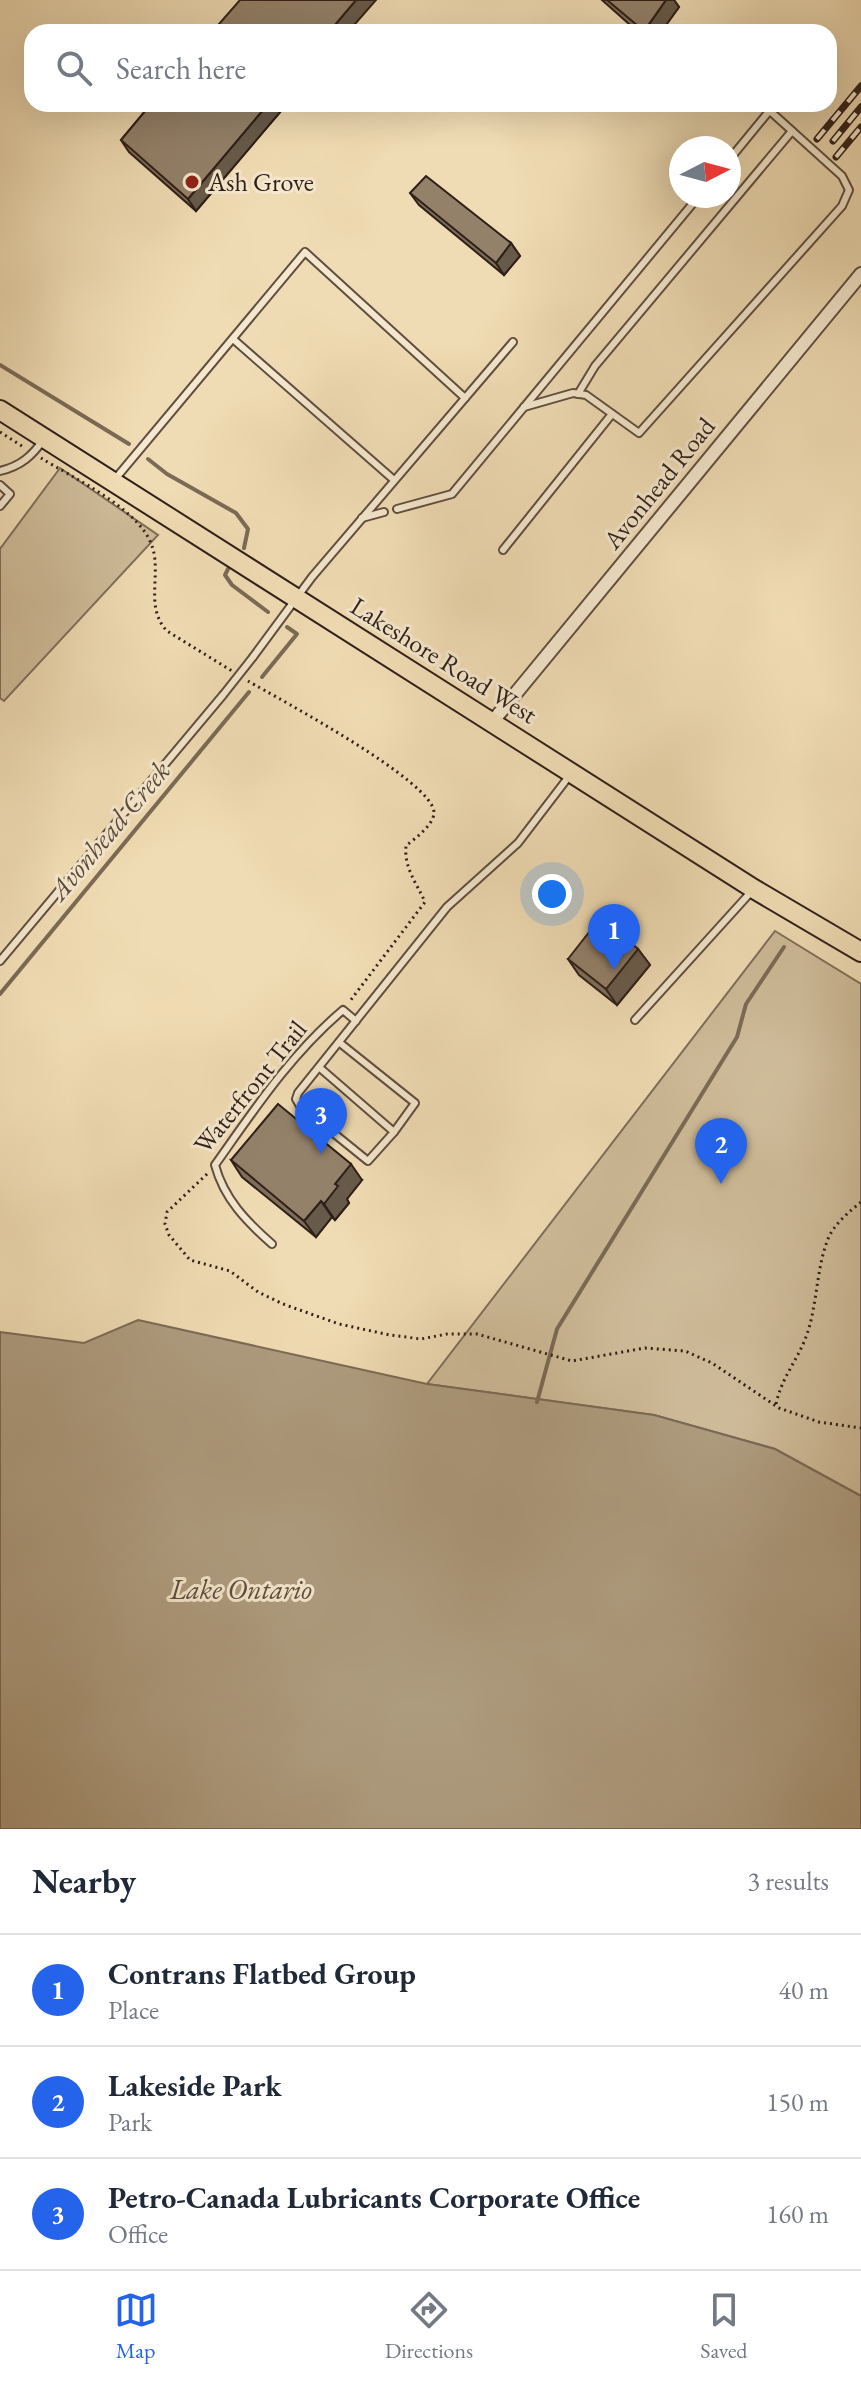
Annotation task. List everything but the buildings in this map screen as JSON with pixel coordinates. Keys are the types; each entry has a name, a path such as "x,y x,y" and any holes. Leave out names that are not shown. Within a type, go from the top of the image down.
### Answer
{"main road":[{"name":"Lakeshore Road West","path":"0,410 39,446 114,481 754,889 861,952"}],"street":[{"name":"Avonhead Road","path":"493,721 861,274"}],"lane":[{"path":"741,146 769,112"},
{"path":"524,407 578,394 586,395 639,433 842,206 849,190 842,176 771,112"},
{"path":"578,394 595,366 792,131"},
{"path":"397,509 452,494 689,208"},
{"path":"114,481 305,252 465,398"},
{"path":"233,339 394,480"},
{"path":"0,961 223,695 312,577 513,342"},
{"path":"503,550 612,414"},
{"path":"0,471 23,463 39,446"},
{"path":"0,485 10,494 0,506"},
{"path":"362,518 384,512"},
{"path":"340,1043 415,1103 368,1161 300,1106 296,1099 298,1093 447,907 518,843 572,772"},
{"path":"635,1020 754,889"},
{"path":"343,1010 356,1021"},
{"name":"Waterfront Trail","path":"215,1165 266,1093 318,1031 343,1010"},
{"path":"320,1068 394,1132"},
{"path":"215,1165 220,1185 232,1203 272,1244"}],"path":[{"path":"0,432 39,446 133,518 151,542 154,600 159,622 167,631 235,673"},
{"name":"Waterfront Trail","path":"249,681 393,767 431,801 434,813 430,823 406,846 405,858 425,902 343,1010"},
{"name":"Waterfront Trail","path":"215,1165 167,1212 165,1224 169,1235 190,1260 230,1271 258,1292 283,1304 339,1324 421,1339 447,1334 477,1334 572,1361 645,1348 685,1351 712,1363 776,1405 819,1422 861,1428"},
{"path":"776,1405 780,1387 804,1342 811,1320 828,1236 861,1202"}],"shaded area":[{"path":"60,468 158,535 4,701 0,698 0,549"},
{"path":"775,931 861,984 861,1496 775,1449 654,1415 427,1384"}],"water":[{"name":"Lake Ontario","path":"138,1320 427,1384 654,1415 775,1449 861,1496 861,1829 0,1829 0,1332 84,1343"}],"waterway":[{"name":"Avonhead Creek","path":"0,365 129,444"},
{"name":"Avonhead Creek","path":"148,459 167,474 236,513 248,529 244,548"},
{"name":"Avonhead Creek","path":"228,569 225,575 232,585 268,612"},
{"name":"Avonhead Creek","path":"262,677 297,634 287,627"},
{"name":"Avonhead Creek","path":"0,994 249,692"},
{"path":"537,1402 557,1329 737,1037 746,1004 784,947"}],"railway":[{"path":"817,139 861,86"},
{"path":"833,141 861,107"},
{"path":"836,157 861,127"}],"place":[{"name":"Ash Grove","path":"192,182"},
{"name":"Contrans Flatbed Group","path":"614,970"},
{"name":"Petro-Canada Lubricants Corporate Office","path":"321,1154"},
{"name":"Lakeside Park","path":"721,1184"}]}
